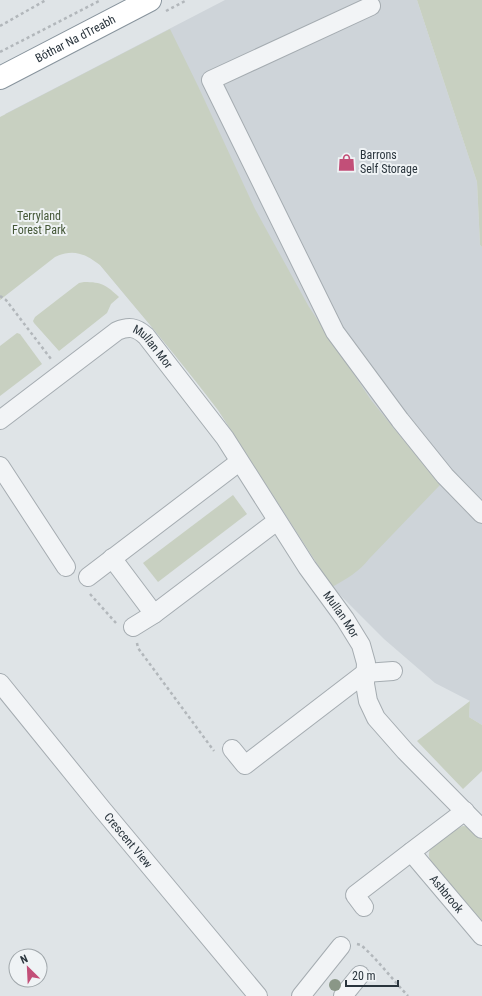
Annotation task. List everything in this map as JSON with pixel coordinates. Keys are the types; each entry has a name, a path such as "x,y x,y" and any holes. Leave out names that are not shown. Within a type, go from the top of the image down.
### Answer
{"highway":[{"name":"Bóthar Na dTreabh","path":"0,78 150,0"}],"street":[{"path":"371,6 211,80 335,332 400,420 445,476 482,514"},
{"name":"Mullan Mor","path":"0,420 117,331 124,328 129,328 140,331 146,336 225,438 307,567 345,619 361,645 366,663 365,673 368,701 371,709 381,724 405,751 465,811"},
{"path":"87,582 112,558 239,462"},
{"path":"0,466 66,567"},
{"path":"128,631 154,614 277,521"},
{"path":"112,558 154,614"},
{"path":"232,749 245,765 365,673 393,671"},
{"name":"Crescent View","path":"0,684 258,996"},
{"path":"360,901 411,852 465,811 482,829"},
{"name":"Ashbrook","path":"411,852 482,936"},
{"path":"300,996 341,946"},
{"path":"343,996 360,975"}],"path":[{"path":"0,26 46,0"},
{"path":"0,52 101,0"},
{"path":"0,296 6,300 47,353"},
{"path":"87,582 128,631 138,648 214,751 219,754 232,749"},
{"path":"128,631 138,648"},
{"path":"341,946 350,940 361,945 380,963 408,996"}],"shaded area":[{"path":"225,0 417,0 477,182 480,245 482,247 482,725 469,717 470,701 435,683 384,639 332,587 218,410 100,265 5,114"}],"green space":[{"path":"417,0 482,0 482,247 480,245 477,182"},
{"name":"Terryland Forest Park","path":"170,29 255,209 309,307 371,400 440,485 357,571 332,587 218,410 175,355 100,265 84,255 74,253 62,254 55,257 0,300 0,117"},
{"path":"84,282 103,285 119,297 111,304 107,313 59,351 33,321 35,317 79,283"},
{"path":"17,333 20,334 42,364 0,396 0,346"},
{"path":"233,495 247,514 158,582 143,563"},
{"path":"470,701 469,717 482,725 482,771 463,789 417,741"},
{"path":"463,826 471,829 482,840 482,922 433,864 429,856 431,849 438,841"}],"place":[{"name":"Barrons Self Storage","path":"347,162"}]}
